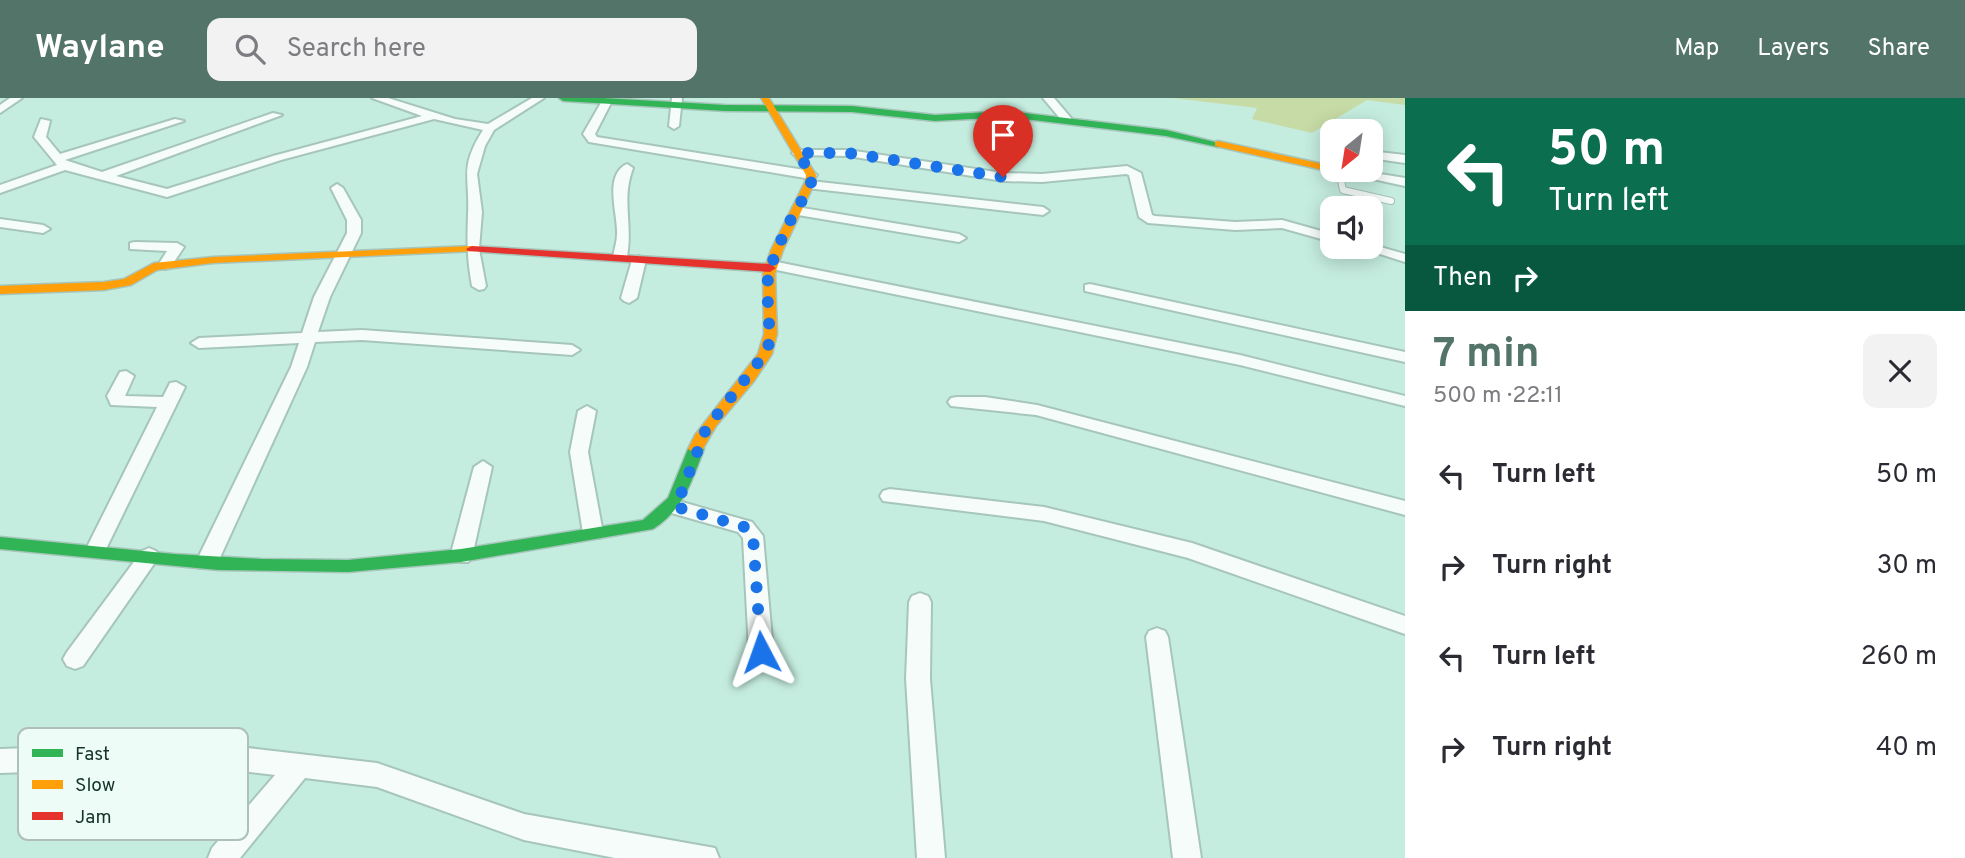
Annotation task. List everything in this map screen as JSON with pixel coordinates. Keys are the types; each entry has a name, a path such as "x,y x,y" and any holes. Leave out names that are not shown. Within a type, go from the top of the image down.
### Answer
{"street":[{"path":"0,110 17,98"},
{"path":"377,98 434,116 490,128"},
{"path":"479,286 472,249 475,212 471,174 479,146 490,128 539,98"},
{"path":"564,98 768,104 935,118 1007,114 1178,136 1320,166"},
{"path":"1048,98 1067,120"},
{"path":"607,101 589,134 589,138 593,140 811,180 1044,211"},
{"path":"674,126 676,102"},
{"path":"768,104 811,180"},
{"path":"101,177 277,115"},
{"path":"45,121 40,137 62,162 101,177 167,193 277,158 434,116"},
{"path":"0,189 62,162 179,121"},
{"path":"798,153 848,153 1003,177 1042,178 1127,170 1135,173 1146,217 1153,220 1235,226 1282,224 1320,235"},
{"path":"1383,156 1405,159"},
{"path":"620,257 624,234 619,188 627,168"},
{"path":"1383,178 1405,182"},
{"path":"0,543 207,562 348,566 461,557 648,525 665,518 676,507 706,429 761,359 770,342 767,285 771,267 786,228 811,180"},
{"path":"207,562 299,367 323,298 354,233 354,220 337,188"},
{"path":"797,211 959,238"},
{"path":"0,223 43,229"},
{"path":"135,246 177,247 165,265"},
{"path":"0,290 104,286 127,282 154,267 165,265 472,249 771,267 1053,320 1405,401"},
{"path":"1383,252 1405,258"},
{"path":"629,298 639,260"},
{"path":"1090,288 1405,357"},
{"path":"199,343 310,335 416,337 572,350"},
{"path":"95,551 172,394 117,401 116,396 126,376"},
{"path":"957,402 985,402 1037,410 1405,508"},
{"path":"587,411 579,452 593,533"},
{"path":"461,557 483,467"},
{"path":"890,496 1044,514 1192,551 1405,625"},
{"path":"676,507 745,527 753,536 761,652"},
{"path":"75,659 149,556"},
{"path":"920,601 918,679 931,858"},
{"path":"1157,637 1187,858"},
{"path":"248,759 377,775 524,827 642,850 705,858"},
{"path":"0,761 18,760"},
{"path":"248,827 300,765"},
{"path":"222,858 237,840"}],"lane":[{"path":"1341,182 1343,190 1391,201"}],"green space":[{"path":"1173,98 1405,98 1405,105 1367,100 1335,119 1320,119 1320,128 1312,133 1252,119 1257,108"}],"traffic: fast":[{"path":"563,98 725,108 852,109 935,118 1007,114 1166,133 1218,144"},
{"path":"0,543 261,566 386,564 461,555 647,525 658,518 679,493 696,449"}],"traffic: slow":[{"path":"696,449 711,423 749,378 765,354 770,334 768,284 772,262 801,206 810,182 811,175 765,98"},
{"path":"1218,144 1320,166"},
{"path":"0,290 104,286 127,282 154,267 213,260 472,249"}],"traffic: jam":[{"path":"472,249 770,268"}],"route":[{"path":"761,652 753,536 745,527 676,507 690,463 706,429 761,359 770,342 767,285 770,268 786,228 811,185 811,174 798,153 848,153 1003,177"}]}
